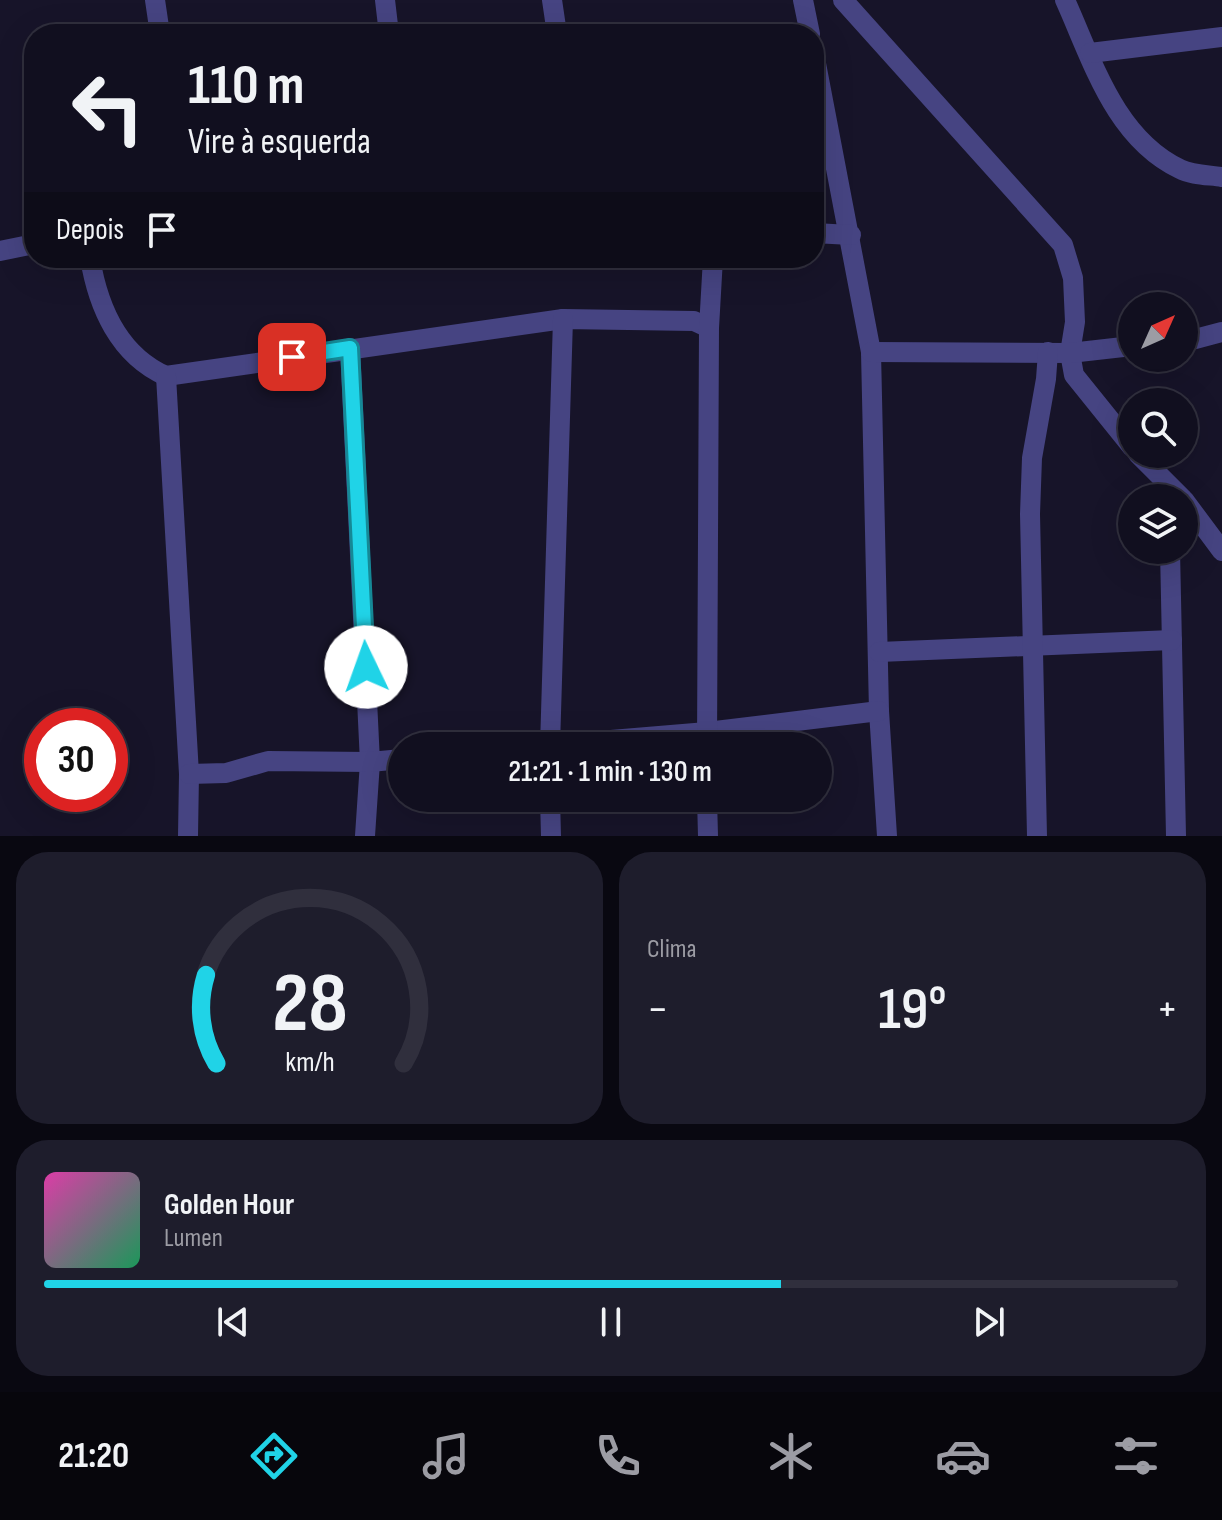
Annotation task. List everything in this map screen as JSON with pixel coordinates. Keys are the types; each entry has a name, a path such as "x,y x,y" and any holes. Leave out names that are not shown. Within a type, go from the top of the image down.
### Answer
{"street":[{"path":"155,0 159,24"},
{"path":"385,0 388,24"},
{"path":"552,0 556,24"},
{"path":"803,0 808,24"},
{"path":"843,0 1063,245 1073,278 1075,322 1070,353 1074,375 1118,430"},
{"path":"1065,0 1116,113 1143,146 1182,171 1222,177"},
{"path":"1090,53 1222,37"},
{"path":"824,102 871,352 879,711 887,836"},
{"path":"824,234 851,235"},
{"path":"0,251 24,246"},
{"path":"92,268 94,284 107,316 122,341 145,367 166,376 563,319 694,321 709,328"},
{"path":"707,732 709,328 712,268"},
{"path":"550,732 563,319"},
{"path":"1198,338 1222,332"},
{"path":"350,348 370,762 365,836"},
{"path":"871,352 1070,353 1118,348"},
{"path":"1037,836 1030,514 1032,458 1048,352"},
{"path":"166,376 189,774 188,836"},
{"path":"1150,468 1163,484"},
{"path":"1198,519 1222,551"},
{"path":"1170,564 1176,836"},
{"path":"879,652 1172,640"},
{"path":"750,732 879,711"},
{"path":"189,774 226,773 268,761 388,760"},
{"path":"550,812 551,836"},
{"path":"707,812 708,836"}],"route":[{"path":"292,357 350,348 366,667"}]}
